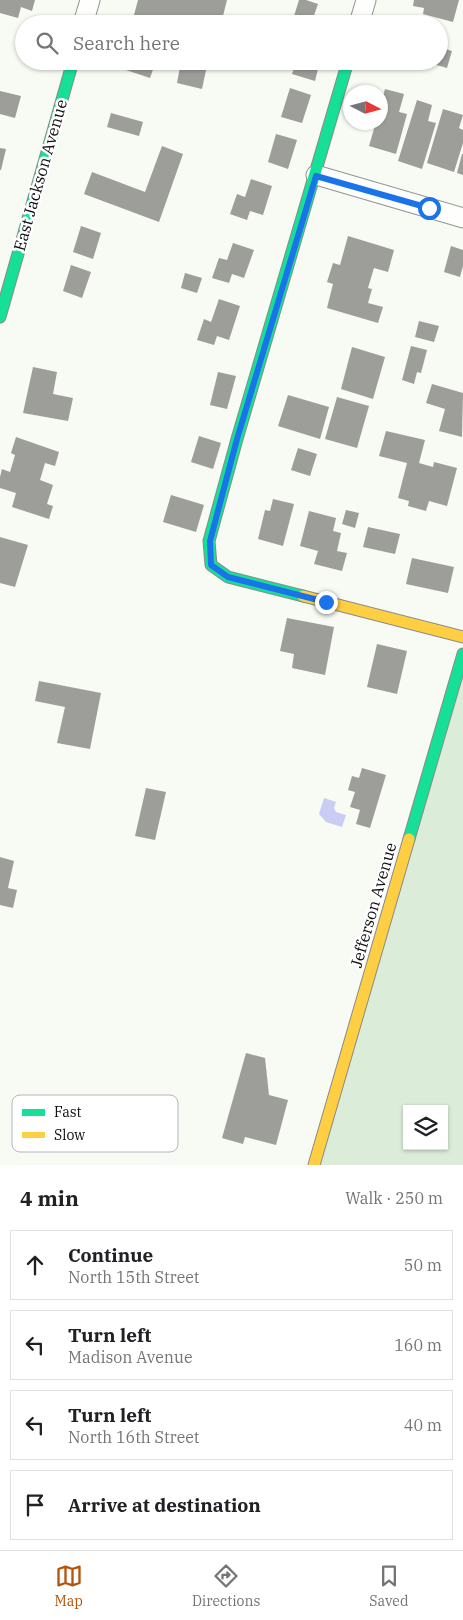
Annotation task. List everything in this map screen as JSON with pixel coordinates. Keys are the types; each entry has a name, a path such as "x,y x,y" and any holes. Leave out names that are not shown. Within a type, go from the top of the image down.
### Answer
{"street":[{"path":"86,15 90,0"},
{"path":"362,15 366,0"},
{"name":"East Jackson Avenue","path":"0,317 69,70"},
{"path":"345,70 316,176 237,439 210,541 211,565 228,577 463,637"},
{"path":"316,176 463,218"},
{"name":"Jefferson Avenue","path":"314,1165 463,654"}],"green space":[{"path":"463,654 463,1165 314,1165"}],"water":[{"path":"324,798 336,802 334,808 336,812 346,815 342,827 326,822 319,814"}],"building":[{"path":"0,0 35,0 32,11 21,7 19,15 15,15 15,17 0,13"},
{"path":"138,0 227,0 223,15 134,15"},
{"path":"299,0 318,4 314,15 294,15"},
{"path":"414,0 459,0 453,22 448,21 448,15 427,15 423,14 424,8 413,6"},
{"path":"448,50 452,51 448,65"},
{"path":"126,70 153,70 150,78"},
{"path":"179,70 206,70 202,89 177,83"},
{"path":"293,70 318,70 315,81 292,74"},
{"path":"290,88 311,95 302,123 281,117"},
{"path":"388,90 404,94 399,112 407,114 396,154 369,146 374,130 388,130"},
{"path":"0,91 21,96 15,118 0,114"},
{"path":"417,100 432,105 428,121 436,123 422,169 398,161"},
{"path":"443,109 463,115 459,128 463,130 463,143 454,172 427,163"},
{"path":"111,113 143,122 139,136 107,127"},
{"path":"276,134 297,140 288,169 268,162"},
{"path":"162,146 183,154 159,222 84,194 92,172 145,192"},
{"path":"0,148 6,149 1,170 0,170"},
{"path":"463,154 463,175 457,173"},
{"path":"251,179 272,186 263,215 250,211 247,220 230,214 237,194 245,197"},
{"path":"81,226 101,233 93,259 73,252"},
{"path":"348,236 394,250 388,272 374,268 368,288 372,289 368,303 383,307 378,323 327,308 333,284 327,282 333,263 340,265"},
{"path":"233,243 254,250 244,278 232,274 229,283 212,278 219,258 227,260"},
{"path":"451,246 463,250 463,266 460,277 444,272"},
{"path":"71,265 91,272 82,298 63,291"},
{"path":"185,273 202,278 197,293 181,288"},
{"path":"219,299 240,306 229,340 217,336 214,345 197,340 204,319 211,322"},
{"path":"419,321 439,326 434,342 415,337"},
{"path":"411,346 427,350 421,373 417,372 414,384 402,380"},
{"path":"352,347 385,357 373,399 341,389"},
{"path":"33,367 57,372 53,394 73,398 68,421 23,413"},
{"path":"218,372 236,376 227,409 210,405"},
{"path":"432,384 463,393 462,437 439,431 445,409 426,403"},
{"path":"288,395 329,407 320,439 278,426"},
{"path":"337,397 369,406 357,448 325,439"},
{"path":"386,431 425,440 419,463 433,467 434,462 457,468 447,506 429,501 426,511 408,506 409,501 398,498 407,463 379,456"},
{"path":"199,436 221,443 213,469 191,462"},
{"path":"16,437 59,452 55,466 45,463 40,480 53,485 47,504 53,506 49,519 12,507 16,493 0,488 2,469 10,472 15,455 11,453"},
{"path":"298,448 317,454 310,476 291,470"},
{"path":"171,495 204,505 196,532 163,522"},
{"path":"273,499 294,504 283,546 258,539 265,510 270,511"},
{"path":"346,510 359,513 355,528 342,524"},
{"path":"309,511 336,518 333,531 341,533 337,551 347,553 342,571 314,564 318,551 300,546"},
{"path":"368,527 400,534 395,554 363,547"},
{"path":"0,537 28,545 15,587 0,583"},
{"path":"412,558 454,567 448,593 406,584"},
{"path":"287,618 334,627 325,675 292,668 294,654 280,651"},
{"path":"377,644 407,651 397,694 367,687"},
{"path":"39,681 101,693 90,749 57,743 65,707 35,701"},
{"path":"362,768 386,775 370,828 356,824 360,810 350,807 355,792 348,790 352,776 359,778"},
{"path":"146,788 166,792 155,840 135,836"},
{"path":"0,857 14,861 8,888 17,890 13,908 0,905"},
{"path":"246,1053 265,1058 269,1095 288,1100 276,1145 245,1137 243,1144 222,1138"}],"traffic: fast":[{"path":"0,317 70,70"},
{"path":"303,596 228,577 211,565 209,541 345,70"},
{"path":"409,839 463,654"}],"traffic: slow":[{"path":"303,596 463,637"},
{"path":"314,1165 409,839"}],"route":[{"path":"326,602 228,577 211,565 210,541 237,439 316,176 429,208"}]}
